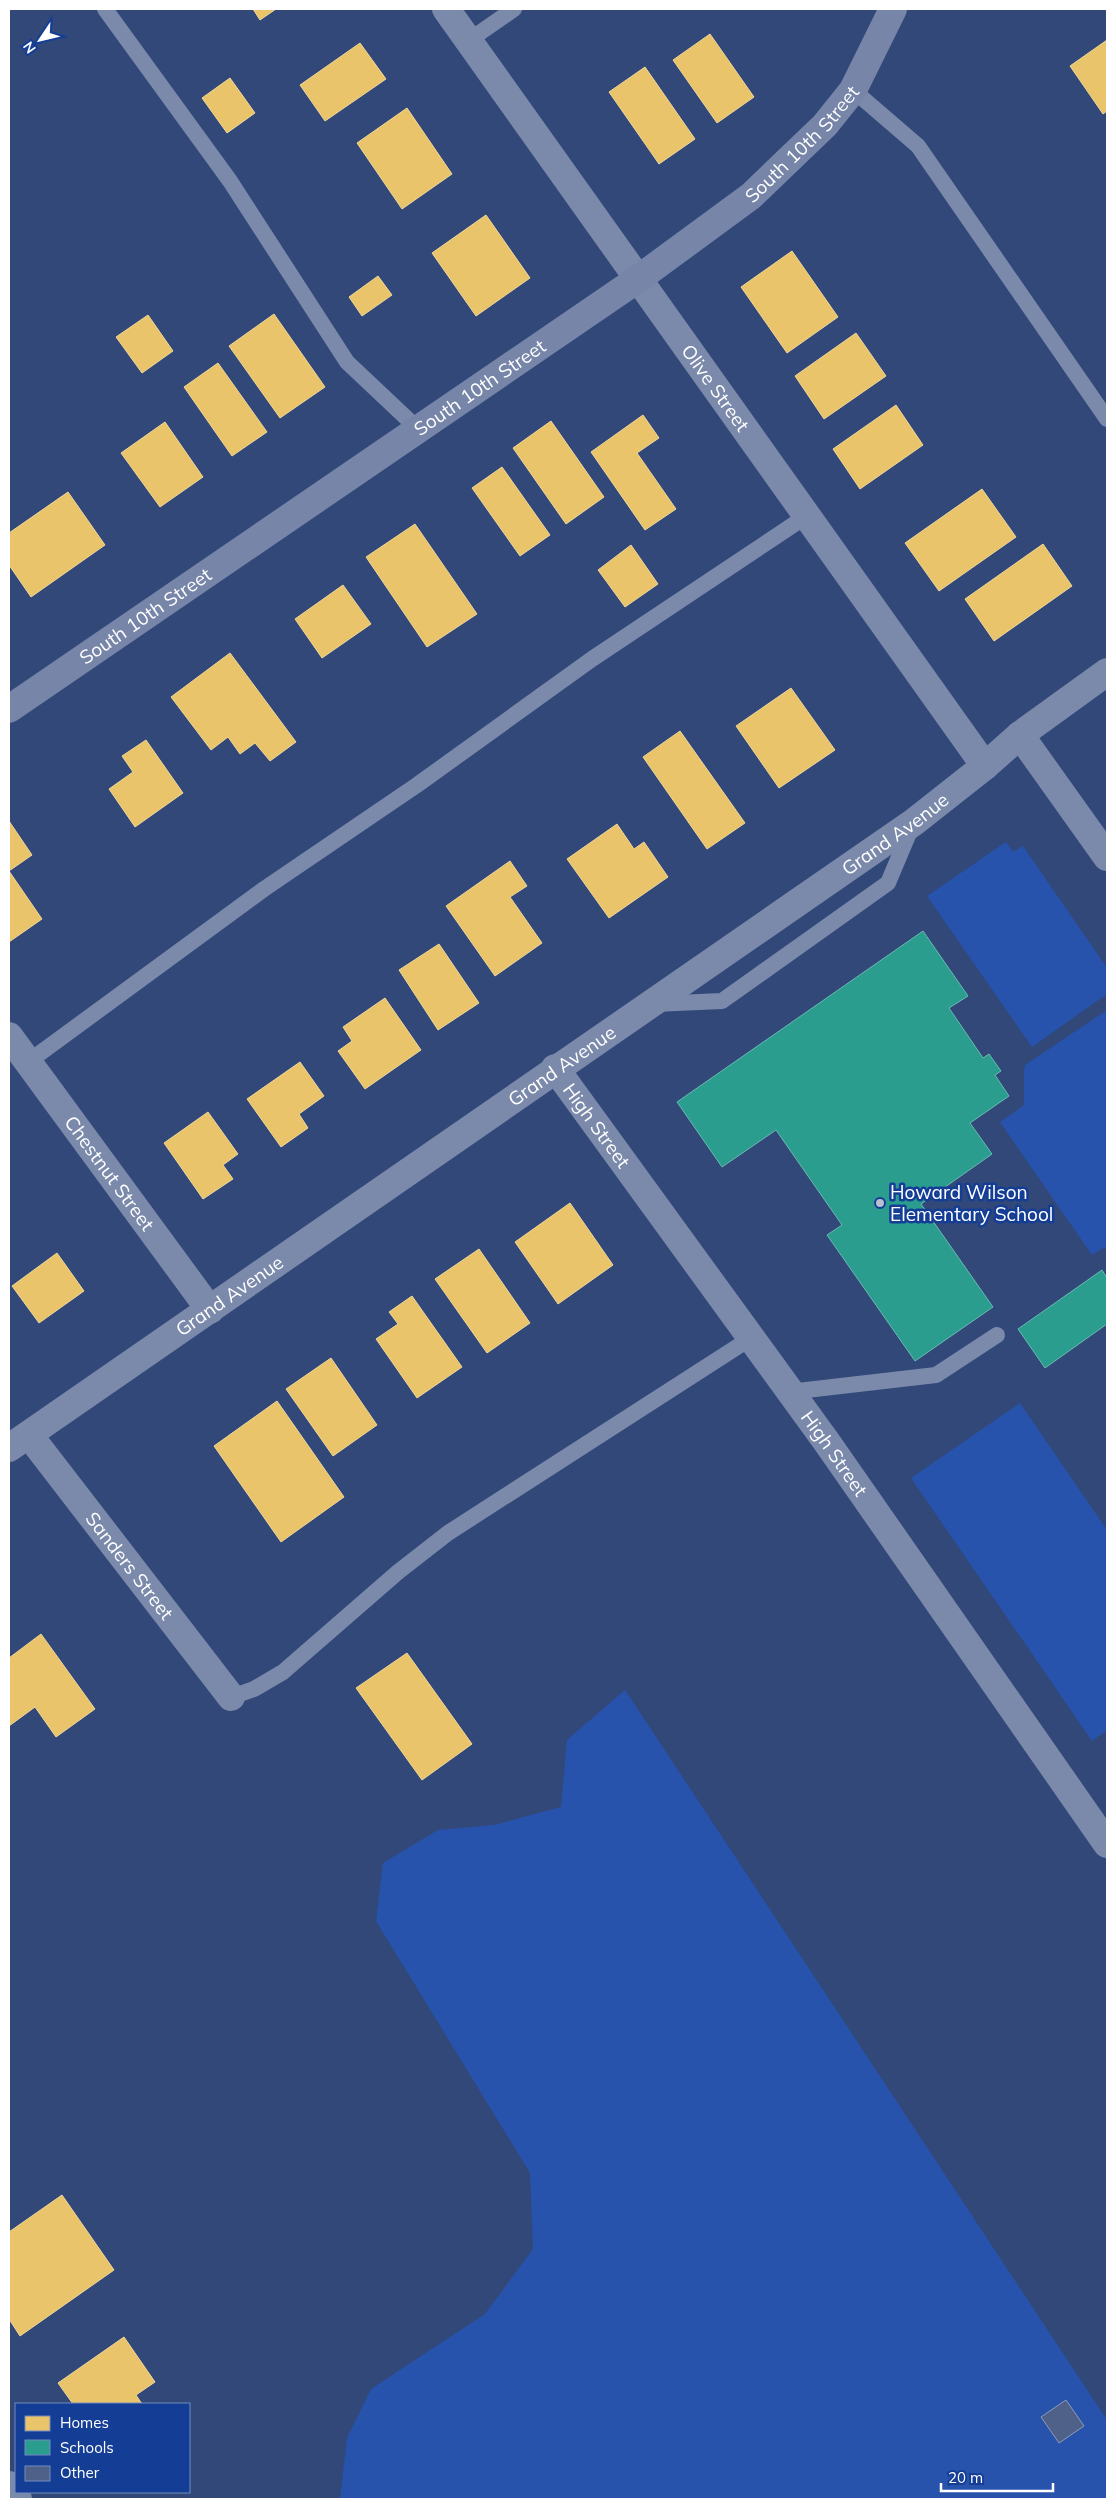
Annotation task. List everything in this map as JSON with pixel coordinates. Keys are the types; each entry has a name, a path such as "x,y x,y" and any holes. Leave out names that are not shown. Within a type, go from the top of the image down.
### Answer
{"street":[{"name":"Olive Street","path":"446,9 985,766"},
{"name":"South 10th Street","path":"9,709 638,279 751,196 825,125 854,90 893,9"},
{"name":"Grand Avenue","path":"19,1441 210,1310 555,1068 914,822 1020,736 1107,672"},
{"path":"1020,736 1107,857"},
{"name":"Chestnut Street","path":"9,1036 210,1310"},
{"name":"High Street","path":"555,1068 788,1392 826,1440 1107,1844"},
{"name":"Sanders Street","path":"19,1441 231,1698"},
{"path":"9,2485 18,2499"}],"lane":[{"path":"105,9 230,181 347,362 418,430"},
{"path":"468,41 514,9"},
{"path":"854,90 918,146 1107,419"},
{"path":"28,1062 264,889 417,785 592,660 808,516"},
{"path":"648,1004 722,1001 888,883 914,822"},
{"path":"788,1392 936,1375 997,1335"},
{"path":"231,1698 254,1689 283,1672 398,1572 448,1533 750,1338"}],"shaded area":[{"path":"1006,842 1013,852 1023,846 1107,968 1107,994 1032,1047 927,896"},
{"path":"1107,1010 1107,1251 1105,1247 1092,1255 1000,1122 1023,1106 1025,1065"},
{"path":"1020,1403 1107,1530 1107,1730 1092,1741 911,1478"},
{"path":"625,1690 1107,2420 1107,2499 340,2499 347,2438 371,2389 485,2314 533,2249 530,2173 376,1921 383,1863 438,1830 494,1825 561,1807 567,1740"}],"building: Homes":[{"path":"253,9 276,9 260,20"},
{"path":"710,34 754,97 717,123 673,60"},
{"path":"1107,40 1107,111 1103,114 1070,66"},
{"path":"360,43 386,79 325,121 300,85"},
{"path":"645,67 695,139 659,164 609,92"},
{"path":"230,78 255,113 227,133 202,98"},
{"path":"407,108 452,174 402,209 357,143"},
{"path":"486,215 530,278 476,316 432,253"},
{"path":"792,251 838,317 787,353 741,287"},
{"path":"378,276 392,295 362,316 349,297"},
{"path":"274,314 325,387 280,418 229,346"},
{"path":"148,315 173,351 142,373 116,337"},
{"path":"856,333 886,376 824,419 795,376"},
{"path":"218,363 267,432 232,456 184,387"},
{"path":"896,405 923,445 860,489 833,449"},
{"path":"643,415 659,438 637,453 676,509 645,530 591,452"},
{"path":"551,421 604,497 566,524 513,448"},
{"path":"165,422 203,477 160,507 121,453"},
{"path":"502,467 550,535 520,556 472,488"},
{"path":"982,489 1016,537 939,591 905,543"},
{"path":"68,492 105,545 31,597 9,565 9,533"},
{"path":"415,524 477,614 427,647 366,557"},
{"path":"1043,544 1072,586 994,641 965,599"},
{"path":"631,545 658,584 625,607 598,570"},
{"path":"343,585 371,624 322,658 295,619"},
{"path":"230,653 296,742 270,761 255,743 240,754 228,737 211,750 171,697"},
{"path":"791,688 835,750 779,788 736,726"},
{"path":"680,731 745,823 707,849 643,757"},
{"path":"146,740 183,793 135,827 109,789 133,772 122,756"},
{"path":"9,821 32,855 9,871"},
{"path":"617,824 634,849 644,842 668,877 609,918 567,859"},
{"path":"510,861 527,886 510,897 542,943 495,976 446,906"},
{"path":"9,871 42,919 9,942"},
{"path":"439,944 479,1003 438,1030 399,970"},
{"path":"385,998 421,1050 365,1089 338,1051 352,1041 343,1027"},
{"path":"300,1062 324,1096 299,1114 308,1128 281,1147 247,1099"},
{"path":"208,1112 238,1154 223,1165 233,1179 203,1199 164,1143"},
{"path":"570,1203 613,1265 558,1304 515,1242"},
{"path":"479,1249 530,1323 487,1353 435,1279"},
{"path":"57,1253 84,1291 39,1323 12,1286"},
{"path":"412,1296 462,1367 417,1398 376,1339 398,1324 389,1312"},
{"path":"331,1358 377,1425 333,1456 286,1389"},
{"path":"277,1401 344,1497 281,1542 214,1446"},
{"path":"41,1634 95,1709 56,1737 35,1707 9,1726 9,1658"},
{"path":"407,1653 472,1744 422,1780 356,1688"},
{"path":"62,2195 114,2270 20,2336 9,2319 9,2232"},
{"path":"124,2337 155,2382 136,2395 141,2403 72,2403 58,2383"}],"building: Schools":[{"name":"Howard Wilson Elementary School","path":"923,931 968,996 949,1008 983,1058 989,1054 1001,1071 995,1075 1009,1096 970,1123 992,1154 921,1204 993,1307 915,1361 827,1235 842,1225 776,1130 722,1167 677,1102"},
{"path":"1102,1270 1107,1278 1107,1324 1045,1368 1018,1329"}],"building: Other":[{"path":"1066,2400 1084,2426 1059,2443 1041,2417"}],"place":[{"name":"Howard Wilson Elementary School","path":"880,1203"}]}
